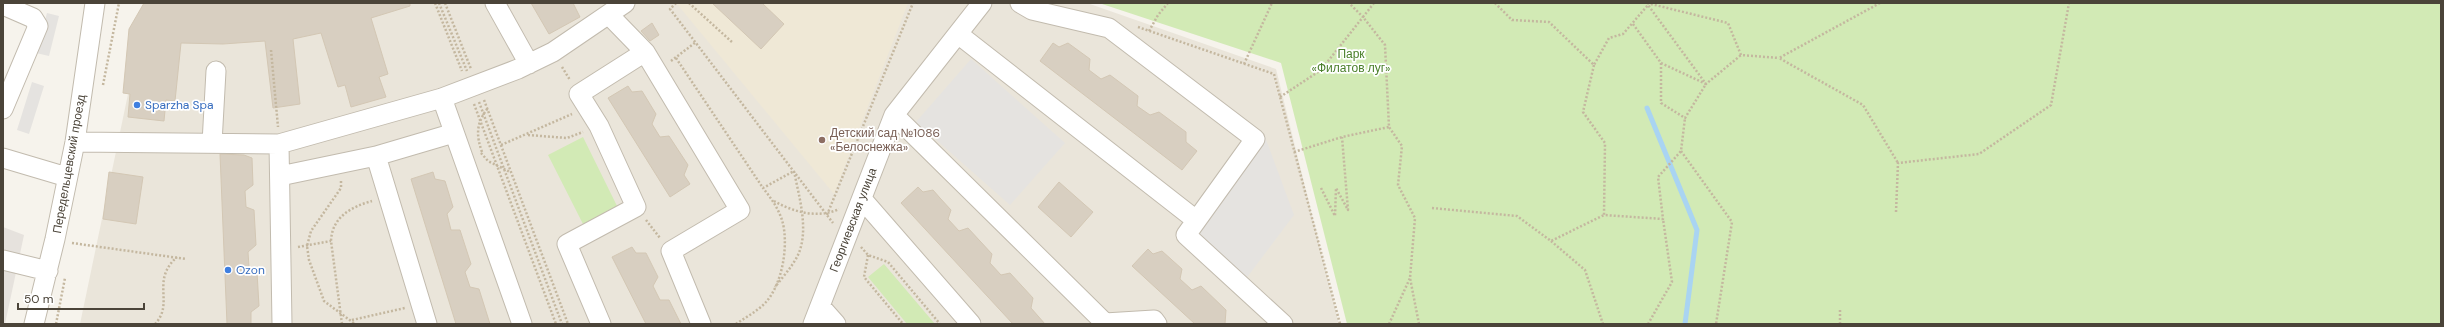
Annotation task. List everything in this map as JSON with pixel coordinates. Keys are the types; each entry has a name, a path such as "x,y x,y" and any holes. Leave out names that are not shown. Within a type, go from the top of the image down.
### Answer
{"street":[{"name":"Передельцевский проезд","path":"34,324 48,271 75,142 95,3"},
{"path":"495,3 528,64"},
{"path":"75,142 279,144 442,98 528,64 553,52 625,3"},
{"name":"Георгиевская улица","path":"813,324 894,115 982,3"},
{"path":"1020,3 1032,10 1109,28 1256,139 1186,235 1283,324"},
{"path":"3,5 33,18 38,26 3,109"},
{"path":"609,15 645,52 740,210 671,251 701,324"},
{"path":"958,34 1196,220"},
{"path":"601,324 567,244 636,207 599,126 583,101 645,52"},
{"path":"212,143 216,71"},
{"path":"442,98 522,324"},
{"path":"894,115 1104,324 1154,320 1158,324"},
{"path":"280,176 376,156 454,134"},
{"path":"279,144 282,324"},
{"path":"376,156 428,324"},
{"path":"3,158 67,177"},
{"path":"862,199 971,324"},
{"path":"3,260 48,271"},
{"path":"820,306 836,324"}],"path":[{"path":"434,3 448,38 473,86 488,108 568,324"},
{"path":"440,3 484,114 562,324"},
{"path":"445,3 457,34 473,86 480,119 556,324"},
{"path":"676,3 670,9 827,215 868,255 888,262 940,324"},
{"path":"689,3 733,43"},
{"path":"827,215 913,3"},
{"path":"1149,31 1158,15 1168,3"},
{"path":"1244,64 1272,3"},
{"path":"1349,3 1363,17 1385,45 1389,127 1402,146 1398,185 1415,218 1410,278 1418,324"},
{"path":"1280,97 1321,70 1374,3"},
{"path":"1495,3 1512,20 1549,22 1594,65"},
{"path":"1779,58 1880,3"},
{"path":"1898,163 1979,154 2051,105 2069,3"},
{"path":"1604,216 1605,143 1582,112 1594,65 1609,38 1623,34 1633,24 1648,4"},
{"path":"1648,4 1728,23 1741,56"},
{"path":"1648,4 1706,84"},
{"path":"1633,24 1661,64 1706,84"},
{"path":"448,38 457,34"},
{"path":"657,72 696,42"},
{"path":"271,50 279,144"},
{"path":"501,146 526,135 583,101 553,52"},
{"path":"1648,324 1672,282 1658,177 1682,151 1685,118 1706,84 1741,56 1779,58 1863,105 1898,163 1896,212"},
{"path":"676,58 772,200 782,221 784,240 783,261 775,287"},
{"path":"1661,64 1661,103 1685,118"},
{"path":"488,108 480,119 477,130 482,152 488,161 511,172"},
{"path":"526,135 567,138 599,126"},
{"path":"1294,152 1342,137 1389,127"},
{"path":"1321,188 1335,216 1336,188 1348,210 1342,137"},
{"path":"1682,151 1732,222 1716,324"},
{"path":"463,160 482,152"},
{"path":"342,163 341,188 311,230 307,246 309,260 324,301 341,311 355,324"},
{"path":"763,188 794,171"},
{"path":"736,324 766,302 797,257 802,243 802,212 794,171"},
{"path":"342,324 331,241 331,229 350,208 388,197"},
{"path":"772,200 788,209 827,215 862,199"},
{"path":"636,207 671,251"},
{"path":"1432,208 1517,216 1551,241 1584,270 1603,324"},
{"path":"1551,241 1604,216 1663,220"},
{"path":"281,251 331,241"},
{"path":"72,242 186,259"},
{"path":"868,255 864,277 903,324"},
{"path":"155,324 160,319 164,306 163,277 167,266 177,257"},
{"path":"1389,324 1410,278"},
{"path":"351,320 421,304"},
{"path":"1840,310 1840,324"}],"shaded area":[{"path":"147,3 1087,3 1276,69 1339,324 80,324"},
{"name":"Детский сад №1086 «Белоснежка»","path":"677,3 908,3 834,194 677,4"},
{"path":"47,13 59,16 49,56 36,53"},
{"path":"971,59 1065,143 1010,205 916,122"},
{"path":"32,82 44,86 29,134 17,130"},
{"path":"1264,134 1294,215 1245,280 1194,234"},
{"path":"3,227 24,235 5,324 3,324"}],"green space":[{"name":"Парк «Филатов луг»","path":"1099,3 2441,3 2441,324 1347,324 1281,63"},
{"path":"583,137 617,206 583,224 548,155"},
{"path":"884,264 935,324 907,324 868,277"}],"building":[{"path":"144,3 410,3 410,6 371,18 388,74 379,77 386,97 351,107 345,85 338,87 321,33 293,39 300,104 273,108 265,41 223,44 181,43 175,101 166,100 164,121 128,117 130,94 123,93 129,29"},
{"path":"531,3 573,3 580,17 549,34"},
{"path":"712,3 762,3 784,24 761,49"},
{"path":"652,23 659,35 650,41 641,31"},
{"path":"1053,43 1059,47 1068,43 1090,59 1089,70 1101,79 1110,75 1138,96 1137,106 1150,115 1159,112 1186,132 1186,142 1197,151 1182,170 1040,61"},
{"path":"628,86 632,92 642,91 656,114 652,124 660,137 669,136 688,165 684,175 690,184 670,197 608,98"},
{"path":"220,154 244,155 252,158 253,185 245,191 246,207 254,210 256,245 248,252 249,267 257,272 259,306 251,312 251,324 227,324"},
{"path":"109,172 143,177 136,224 103,219"},
{"path":"433,172 435,179 445,181 453,207 447,214 451,230 460,230 471,264 465,272 470,287 479,289 490,324 456,324 411,179"},
{"path":"1059,182 1093,212 1071,237 1038,207"},
{"path":"918,187 923,192 933,190 951,210 948,219 959,231 968,228 992,254 990,263 1001,275 1010,273 1033,298 1031,308 1045,324 1013,324 901,203"},
{"path":"632,247 636,253 646,253 658,277 653,286 660,300 669,300 681,324 646,324 612,257"},
{"path":"1148,249 1153,254 1162,251 1182,269 1180,279 1192,290 1201,286 1226,310 1225,324 1195,324 1132,266"}],"waterway":[{"path":"1647,108 1697,230 1685,324"}],"place":[{"name":"Sparzha Spa","path":"137,105"},
{"name":"Детский сад №1086 «Белоснежка»","path":"822,140"},
{"name":"Ozon","path":"228,270"}]}
